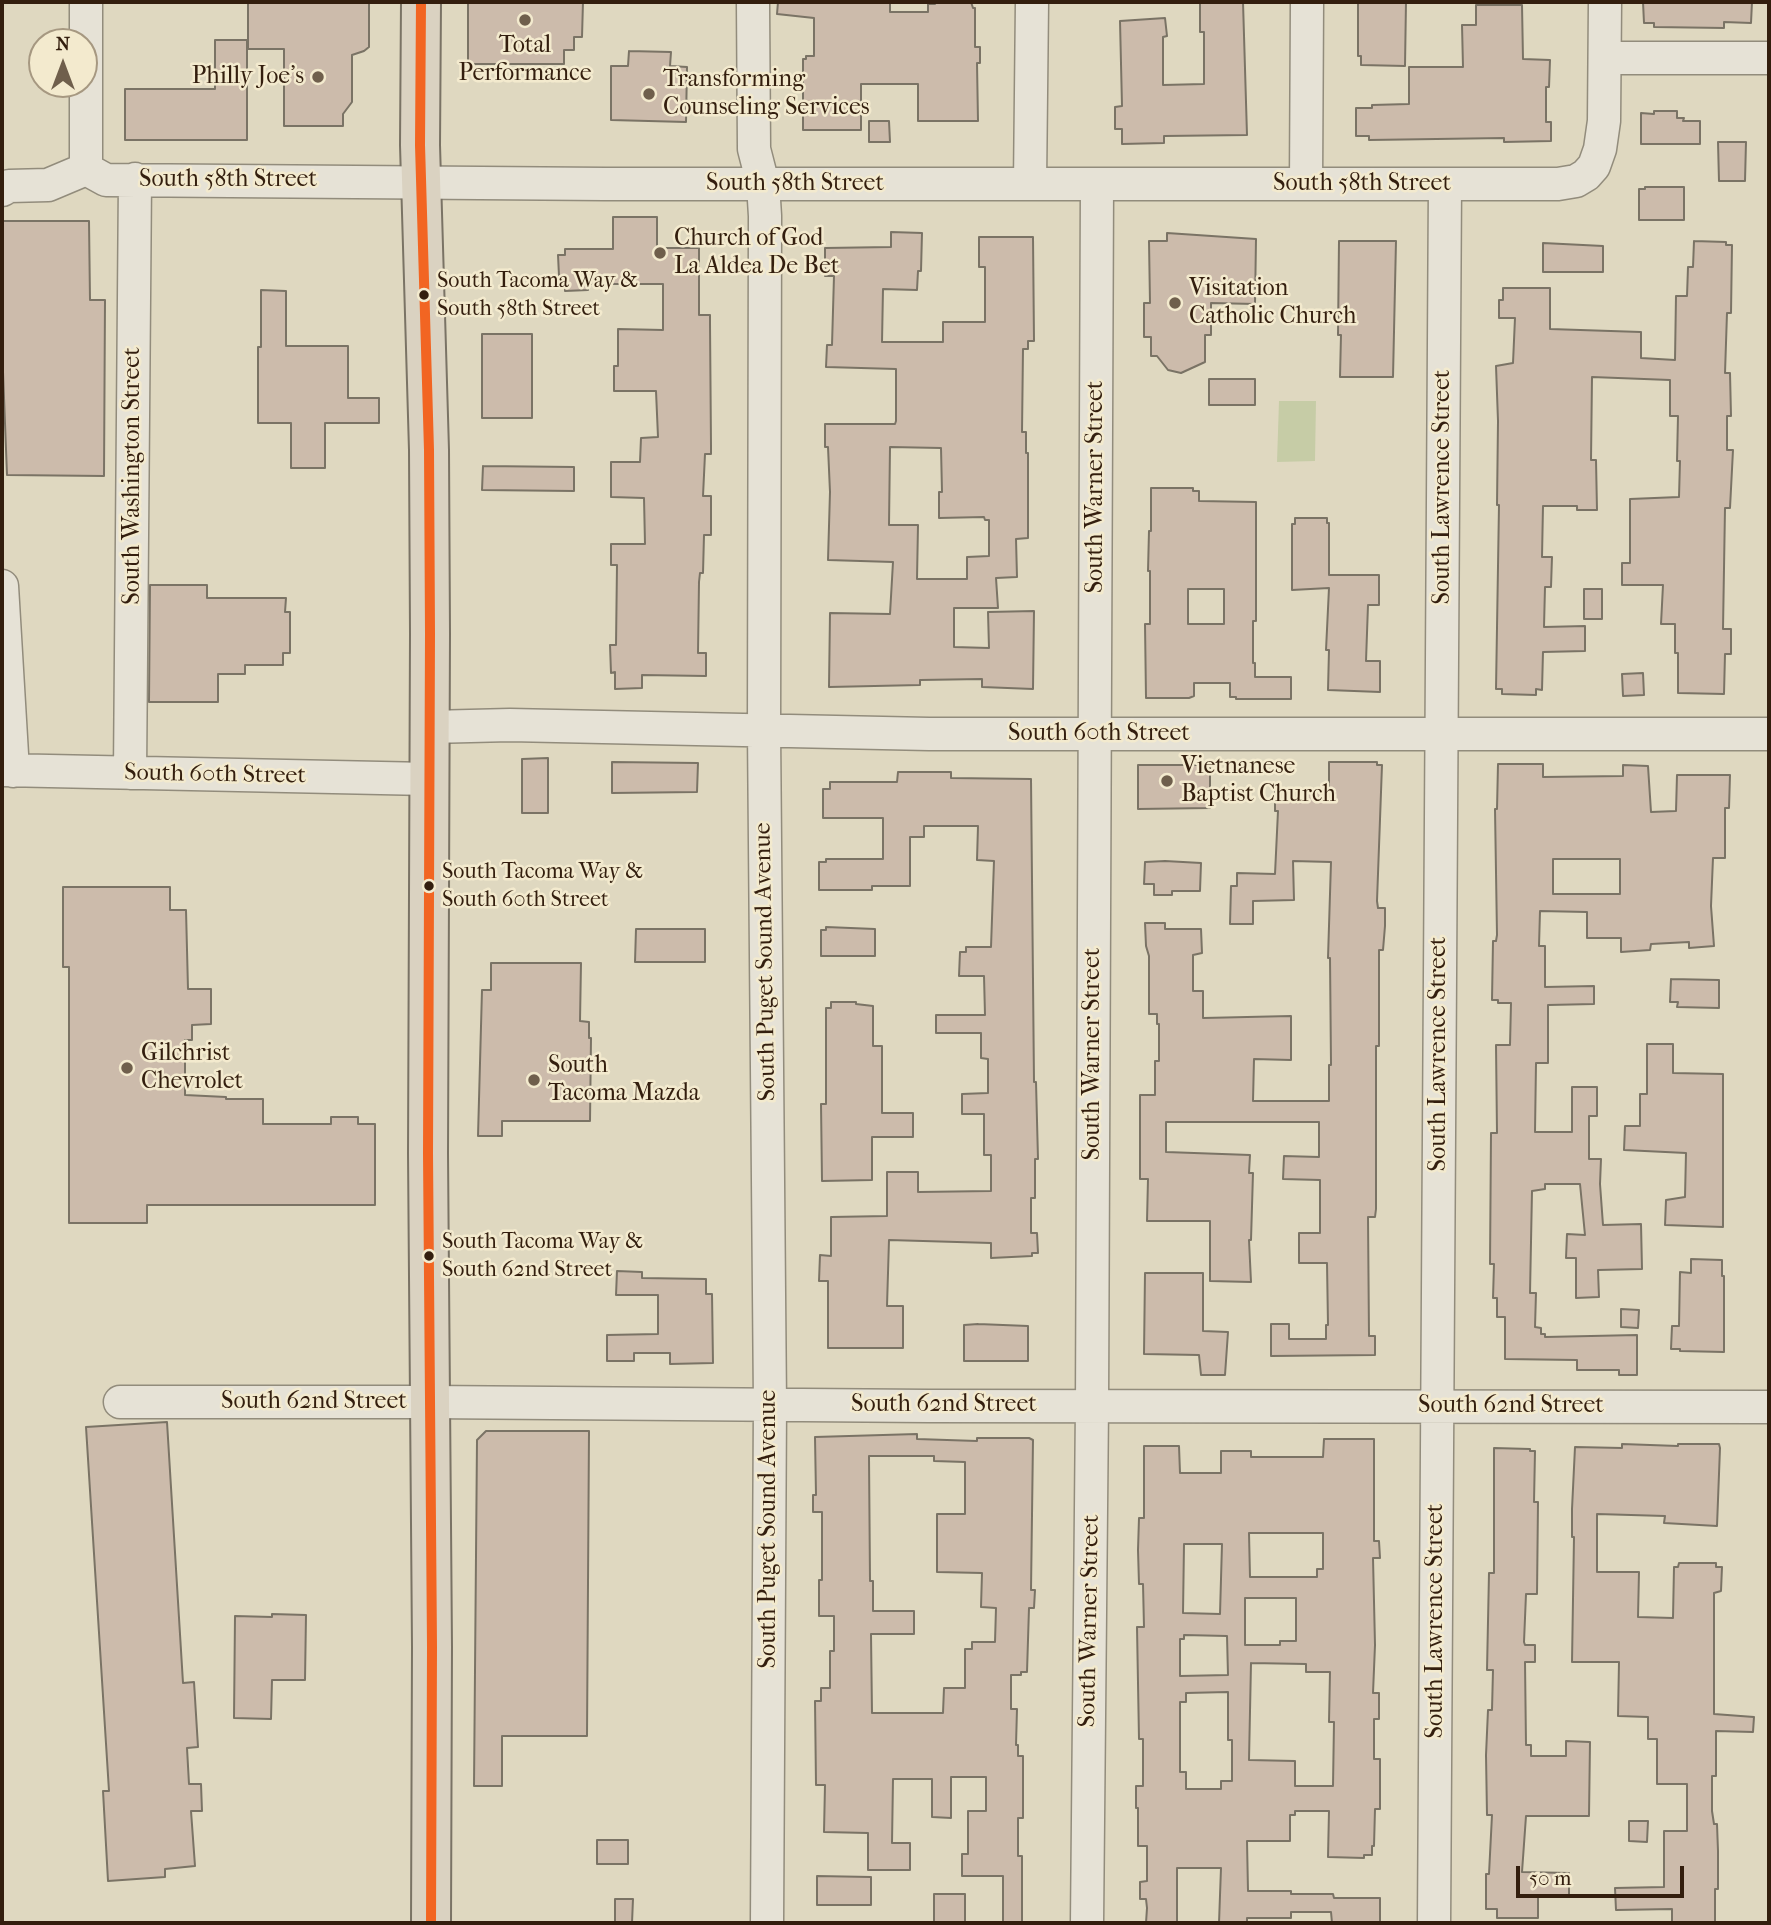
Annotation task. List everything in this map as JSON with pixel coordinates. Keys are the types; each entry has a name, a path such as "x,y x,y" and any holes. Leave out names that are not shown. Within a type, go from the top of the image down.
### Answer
{"main road":[{"path":"421,2 422,181 429,450 428,1402 432,1647 431,1923"}],"street":[{"path":"2,190 9,186 48,185 86,169 86,2"},
{"name":"South Puget Sound Avenue","path":"753,2 754,149 763,184 765,216 764,731 770,1404 767,1923"},
{"path":"1030,184 1032,2"},
{"path":"1306,184 1307,2"},
{"path":"1605,2 1605,58 1769,58"},
{"name":"South 58th Street","path":"86,169 106,180 763,184 1558,184 1576,181 1591,171 1597,160 1603,135 1605,58"},
{"name":"South Washington Street","path":"130,773 135,180"},
{"name":"South Warner Street","path":"1087,1923 1097,184"},
{"name":"South Lawrence Street","path":"1434,1923 1445,184"},
{"path":"2,586 8,771"},
{"name":"South 60th Street","path":"430,727 510,725 1095,734 1769,734"},
{"name":"South 60th Street","path":"8,771 428,779"},
{"name":"South 62nd Street","path":"120,1402 1769,1407"}],"green space":[{"path":"1279,401 1316,401 1315,461 1277,462"}],"building":[{"path":"248,2 369,2 369,47 352,55 352,102 343,114 343,126 284,126 284,49 248,49"},
{"path":"468,2 583,2 582,37 574,37 574,50 564,50 564,64 468,64"},
{"path":"778,2 890,2 890,12 928,12 928,4 935,2 971,2 975,8 975,47 980,47 980,63 977,63 978,121 918,121 918,84 861,84 861,130 803,130 803,59 806,59 806,56 814,56 814,18 777,14"},
{"path":"1200,2 1243,2 1247,135 1164,136 1164,143 1122,144 1122,129 1115,129 1115,107 1122,106 1120,21 1165,18 1167,36 1163,37 1163,85 1204,84 1204,32 1200,32"},
{"path":"1358,2 1406,2 1405,66 1361,65 1361,56 1358,56"},
{"path":"1643,2 1752,2 1751,23 1724,22 1724,28 1654,27 1654,23 1644,23"},
{"path":"1476,5 1522,5 1523,59 1550,60 1549,87 1546,87 1546,122 1551,122 1551,141 1504,142 1504,138 1369,140 1369,136 1356,136 1356,108 1409,104 1409,67 1463,67 1462,25 1476,25"},
{"path":"215,40 247,40 247,140 125,140 125,89 215,89"},
{"name":"Transforming Counseling Services","path":"629,51 671,52 670,66 687,67 686,122 611,120 611,66 628,66"},
{"path":"1654,111 1677,111 1677,118 1684,118 1683,121 1700,121 1700,144 1641,144 1641,113 1654,114"},
{"path":"869,121 889,121 890,142 869,142"},
{"path":"1718,142 1746,142 1745,181 1719,181"},
{"path":"1684,187 1684,220 1639,220 1639,189"},
{"path":"613,217 657,217 657,248 699,248 699,315 710,315 711,445 711,454 705,454 703,496 711,496 711,535 704,535 703,573 700,573 699,582 698,653 706,653 706,676 642,675 642,688 615,689 615,672 611,673 610,645 616,645 617,565 611,565 611,544 645,544 644,498 611,497 611,462 640,462 641,438 658,437 656,391 614,391 614,366 618,366 618,329 663,330 663,284 588,284 588,290 565,291 565,276 559,276 558,255 565,255 565,249 613,249"},
{"path":"2,221 89,221 90,300 105,300 104,476 7,475 2,346"},
{"path":"891,232 922,233 921,271 918,271 917,290 883,289 882,342 943,342 943,322 985,322 985,267 979,267 979,237 1033,237 1034,341 1028,341 1028,349 1023,349 1022,432 1026,432 1028,453 1028,538 1016,539 1017,577 996,578 998,608 954,608 954,647 989,648 988,612 1034,611 1033,689 982,687 982,679 920,680 920,685 829,687 830,613 890,614 893,562 828,560 830,492 825,424 895,424 896,369 826,367 827,345 832,345 834,276 825,276 825,248 891,247","holes":["890,447 941,448 942,492 939,492 939,518 984,517 989,520 989,556 967,557 967,579 917,579 918,525 889,525"]},
{"name":"Visitation Catholic Church","path":"1167,233 1256,239 1255,304 1211,303 1211,335 1205,335 1205,362 1181,373 1168,370 1157,356 1151,356 1151,337 1144,337 1144,303 1150,303 1149,241 1167,241"},
{"path":"1339,241 1396,241 1393,377 1340,377"},
{"path":"1694,241 1726,242 1726,245 1732,245 1731,313 1727,313 1725,373 1730,373 1731,416 1727,416 1727,450 1733,450 1730,508 1725,508 1723,629 1731,629 1731,654 1725,654 1724,694 1678,693 1675,624 1661,624 1663,585 1622,585 1622,563 1630,563 1630,499 1679,497 1678,416 1670,416 1670,380 1592,377 1591,460 1596,460 1597,510 1577,510 1577,506 1543,506 1542,557 1552,557 1551,587 1545,587 1544,627 1585,626 1585,651 1543,652 1542,690 1536,689 1536,695 1502,694 1502,689 1496,689 1499,505 1496,366 1513,363 1515,318 1499,318 1499,300 1503,300 1503,288 1550,288 1550,329 1641,332 1641,358 1675,360 1676,296 1687,296 1688,267 1693,267"},
{"path":"1543,243 1603,246 1603,272 1543,272"},
{"path":"261,290 286,291 286,346 348,346 348,398 379,398 379,423 325,423 325,468 291,468 291,423 258,423"},
{"path":"482,334 532,334 532,418 482,418"},
{"path":"1209,379 1255,379 1255,405 1209,405"},
{"path":"483,466 574,467 574,491 482,490"},
{"path":"1151,488 1193,488 1193,491 1199,491 1199,501 1256,502 1256,621 1253,621 1255,677 1291,677 1291,699 1236,699 1230,697 1230,683 1194,683 1194,696 1189,698 1146,698 1145,624 1150,624 1148,571","holes":["1188,589 1224,589 1224,624 1188,624"]},
{"path":"1295,518 1327,518 1329,575 1379,575 1379,605 1368,605 1366,661 1380,661 1380,692 1328,690 1329,650 1326,650 1329,588 1292,590 1292,524 1295,524"},
{"path":"150,585 207,585 207,598 286,598 285,612 290,612 290,653 283,653 283,665 245,665 245,674 218,674 218,702 149,702"},
{"path":"1584,589 1602,589 1602,619 1584,619"},
{"path":"1643,673 1644,695 1623,696 1622,674"},
{"path":"548,758 548,813 522,813 522,759"},
{"path":"612,762 698,763 697,792 612,793"},
{"path":"1329,762 1377,762 1377,765 1382,765 1377,901 1378,908 1385,908 1385,926 1383,950 1379,950 1376,1209 1375,1217 1368,1217 1369,1336 1375,1336 1375,1355 1271,1356 1271,1324 1289,1324 1289,1339 1326,1339 1327,1263 1299,1263 1299,1233 1320,1233 1320,1180 1283,1179 1284,1156 1319,1157 1319,1122 1166,1122 1166,1152 1250,1155 1249,1173 1253,1173 1249,1240 1251,1282 1210,1281 1210,1221 1147,1221 1148,1179 1140,1179 1140,1095 1155,1095 1159,1024 1157,1014 1149,1014 1149,956 1145,923 1165,923 1165,929 1201,929 1202,953 1193,955 1193,991 1203,991 1203,1018 1291,1016 1291,1060 1254,1059 1253,1101 1329,1101 1331,1065 1328,958 1331,862 1293,861 1294,900 1253,901 1253,924 1230,924 1231,886 1237,886 1237,873 1275,874 1278,811 1275,811 1275,789 1329,790"},
{"path":"1498,764 1543,764 1543,777 1623,776 1623,765 1648,766 1651,812 1676,811 1677,775 1730,775 1729,808 1725,808 1725,858 1713,858 1711,906 1714,946 1689,948 1689,942 1651,944 1650,950 1621,952 1621,938 1587,938 1587,912 1540,911 1539,946 1545,946 1545,987 1594,986 1594,1004 1548,1005 1548,1063 1536,1063 1535,1132 1572,1132 1572,1087 1597,1087 1597,1116 1589,1116 1589,1159 1601,1159 1603,1225 1641,1224 1642,1269 1598,1270 1599,1297 1576,1298 1576,1258 1566,1258 1567,1234 1585,1235 1580,1184 1545,1184 1545,1189 1532,1191 1530,1293 1536,1293 1535,1327 1541,1328 1541,1334 1545,1334 1545,1337 1637,1335 1637,1375 1619,1375 1619,1370 1577,1370 1577,1360 1505,1359 1505,1317 1497,1317 1497,1298 1493,1298 1494,1264 1490,1264 1491,1133 1497,1133 1496,1045 1510,1045 1511,1003 1492,1000 1493,941 1496,941 1497,935","holes":["1553,859 1620,859 1620,894 1553,894"]},
{"path":"1138,765 1210,765 1210,808 1138,809"},
{"path":"898,772 951,772 951,778 1031,779 1034,1082 1038,1159 1035,1159 1035,1198 1031,1198 1031,1233 1037,1233 1038,1253 1032,1253 1032,1256 991,1258 991,1243 889,1240 887,1306 903,1306 903,1348 828,1348 828,1281 819,1281 820,1255 831,1256 831,1217 887,1216 887,1172 918,1172 918,1192 991,1191 991,1155 984,1155 984,1114 962,1114 962,1094 988,1093 988,1059 981,1058 981,1033 936,1033 936,1015 985,1015 984,976 959,976 960,952 966,952 966,947 991,947 994,861 977,860 978,826 924,826 924,837 910,837 910,886 872,886 872,890 819,890 819,862 826,862 826,859 883,859 883,818 823,818 823,789 830,789 830,782 897,782"},
{"path":"1145,862 1201,863 1200,891 1172,891 1172,895 1154,895 1154,884 1144,884"},
{"name":"Gilchrist Chevrolet","path":"63,887 170,887 170,910 186,910 188,989 211,989 211,1024 192,1025 192,1040 185,1040 185,1095 263,1099 263,1124 331,1124 331,1117 358,1117 358,1124 375,1124 375,1205 147,1205 147,1223 69,1223 69,967 63,967"},
{"path":"826,927 875,929 875,956 821,956 821,930 826,930"},
{"path":"636,929 705,929 705,962 635,962"},
{"name":"South Tacoma Mazda","path":"491,963 581,963 580,1021 589,1022 591,1038 590,1121 502,1121 502,1136 478,1136 482,990 491,990"},
{"path":"1671,979 1719,980 1719,1008 1677,1007 1678,1002 1670,1002"},
{"path":"831,1002 856,1002 873,1006 873,1046 882,1046 882,1113 913,1113 913,1137 872,1137 872,1180 822,1181 821,1104 826,1104 826,1008 831,1008"},
{"path":"1647,1044 1673,1044 1673,1073 1723,1074 1723,1227 1665,1225 1666,1200 1685,1197 1686,1153 1624,1150 1625,1126 1640,1126 1640,1094 1647,1094"},
{"path":"1691,1259 1722,1260 1724,1352 1671,1349 1672,1326 1679,1326 1680,1272 1691,1273"},
{"path":"617,1271 642,1272 642,1278 706,1279 706,1294 712,1294 713,1363 670,1364 670,1353 634,1353 634,1361 607,1361 607,1335 658,1334 658,1295 616,1295"},
{"path":"1145,1273 1203,1273 1203,1331 1228,1332 1225,1375 1201,1375 1199,1355 1144,1354"},
{"path":"1621,1309 1639,1310 1638,1328 1621,1327"},
{"path":"964,1325 1028,1326 1028,1361 964,1361"},
{"path":"167,1422 183,1683 194,1682 198,1747 187,1748 189,1784 201,1784 202,1811 191,1811 195,1866 165,1869 165,1877 108,1881 103,1791 109,1791 86,1427"},
{"path":"486,1431 589,1431 587,1736 502,1736 502,1786 474,1786 477,1440"},
{"path":"917,1434 917,1439 1033,1440 1031,1590 1035,1590 1034,1608 1029,1608 1027,1672 1011,1675 1011,1709 1017,1709 1016,1745 1018,1756 1023,1756 1023,1818 1018,1818 1018,1856 1022,1856 1022,1923 1003,1923 1003,1876 962,1876 962,1854 968,1854 968,1811 986,1811 986,1777 951,1777 951,1818 932,1817 932,1779 893,1779 892,1843 910,1843 910,1870 868,1870 868,1833 824,1832 825,1785 816,1785 815,1701 821,1701 821,1688 830,1688 834,1616 819,1616 822,1512 813,1512 813,1495 816,1495 815,1437","holes":["869,1456 934,1456 934,1461 965,1462 965,1514 937,1514 937,1572 982,1573 981,1607 996,1608 995,1642 972,1642 972,1649 965,1649 965,1688 944,1688 943,1713 872,1713 871,1634 914,1634 914,1611 873,1611 873,1581 870,1581"]},
{"path":"1324,1439 1374,1439 1374,1541 1379,1541 1380,1558 1373,1558 1373,1693 1379,1693 1379,1719 1374,1719 1374,1759 1380,1759 1380,1809 1375,1809 1374,1846 1372,1855 1364,1855 1364,1858 1328,1857 1329,1811 1295,1811 1295,1815 1290,1815 1290,1841 1247,1841 1248,1891 1333,1894 1334,1898 1380,1898 1380,1923 1332,1923 1331,1912 1291,1912 1291,1918 1247,1918 1247,1923 1219,1923 1221,1868 1177,1868 1177,1923 1146,1923 1146,1899 1140,1899 1140,1882 1147,1881 1147,1846 1138,1846 1136,1808 1136,1786 1143,1786 1143,1739 1139,1739 1137,1627 1144,1627 1143,1584 1139,1584 1138,1550 1139,1518 1144,1518 1144,1446 1179,1446 1180,1473 1221,1473 1221,1451 1251,1451 1251,1457 1323,1457","holes":["1249,1533 1323,1533 1323,1569 1317,1569 1317,1577 1250,1577","1184,1544 1222,1544 1220,1614 1183,1613","1245,1598 1296,1598 1296,1641 1280,1641 1280,1645 1245,1645","1184,1635 1227,1636 1228,1675 1180,1676 1180,1639 1184,1639","1251,1663 1306,1664 1306,1672 1330,1672 1329,1722 1334,1722 1333,1786 1295,1786 1295,1761 1249,1760","1228,1692 1228,1740 1232,1740 1232,1781 1221,1781 1221,1789 1186,1789 1186,1772 1180,1772 1180,1702 1186,1702 1186,1693"]},
{"path":"1622,1444 1719,1444 1720,1448 1717,1526 1664,1523 1665,1516 1597,1514 1597,1572 1639,1572 1638,1617 1673,1618 1674,1567 1678,1567 1679,1563 1716,1563 1716,1567 1722,1567 1721,1591 1714,1593 1714,1714 1754,1717 1753,1732 1716,1731 1716,1776 1712,1776 1712,1811 1714,1824 1717,1824 1718,1851 1715,1923 1672,1923 1672,1909 1616,1910 1615,1888 1664,1887 1664,1831 1687,1831 1687,1784 1657,1784 1657,1739 1648,1739 1648,1717 1618,1716 1619,1662 1572,1662 1572,1509 1575,1447 1622,1448"},
{"path":"1494,1448 1535,1451 1534,1502 1538,1502 1537,1594 1526,1594 1524,1642 1525,1645 1535,1645 1535,1662 1525,1662 1526,1745 1531,1745 1531,1756 1566,1756 1566,1741 1590,1742 1589,1816 1526,1816 1522,1872 1569,1873 1569,1895 1538,1895 1538,1918 1497,1918 1497,1909 1486,1909 1486,1874 1489,1874 1492,1815 1487,1815 1486,1755 1488,1710 1492,1710 1493,1670 1487,1670 1489,1573 1494,1573"},
{"path":"272,1614 306,1615 305,1680 272,1680 271,1719 234,1718 235,1616 272,1617"},
{"path":"1629,1821 1648,1821 1647,1842 1629,1841"},
{"path":"597,1840 628,1840 628,1864 597,1864"},
{"path":"817,1876 871,1877 871,1905 817,1905"},
{"path":"934,1894 965,1894 965,1923 934,1923"},
{"path":"615,1899 633,1899 632,1923 615,1923"}],"transit line":[{"path":"421,2 420,145 429,450 430,634 428,1153 431,1923"}],"place":[{"name":"Total Performance","path":"525,20"},
{"name":"Philly Joe's","path":"318,77"},
{"name":"Transforming Counseling Services","path":"649,94"},
{"name":"Church of God La Aldea De Bet","path":"660,253"},
{"name":"South Tacoma Way & South 58th Street","path":"424,295"},
{"name":"Visitation Catholic Church","path":"1175,303"},
{"name":"Vietnanese Baptist Church","path":"1167,781"},
{"name":"South Tacoma Way & South 60th Street","path":"429,886"},
{"name":"Gilchrist Chevrolet","path":"127,1068"},
{"name":"South Tacoma Mazda","path":"534,1080"},
{"name":"South Tacoma Way & South 62nd Street","path":"429,1256"}]}
